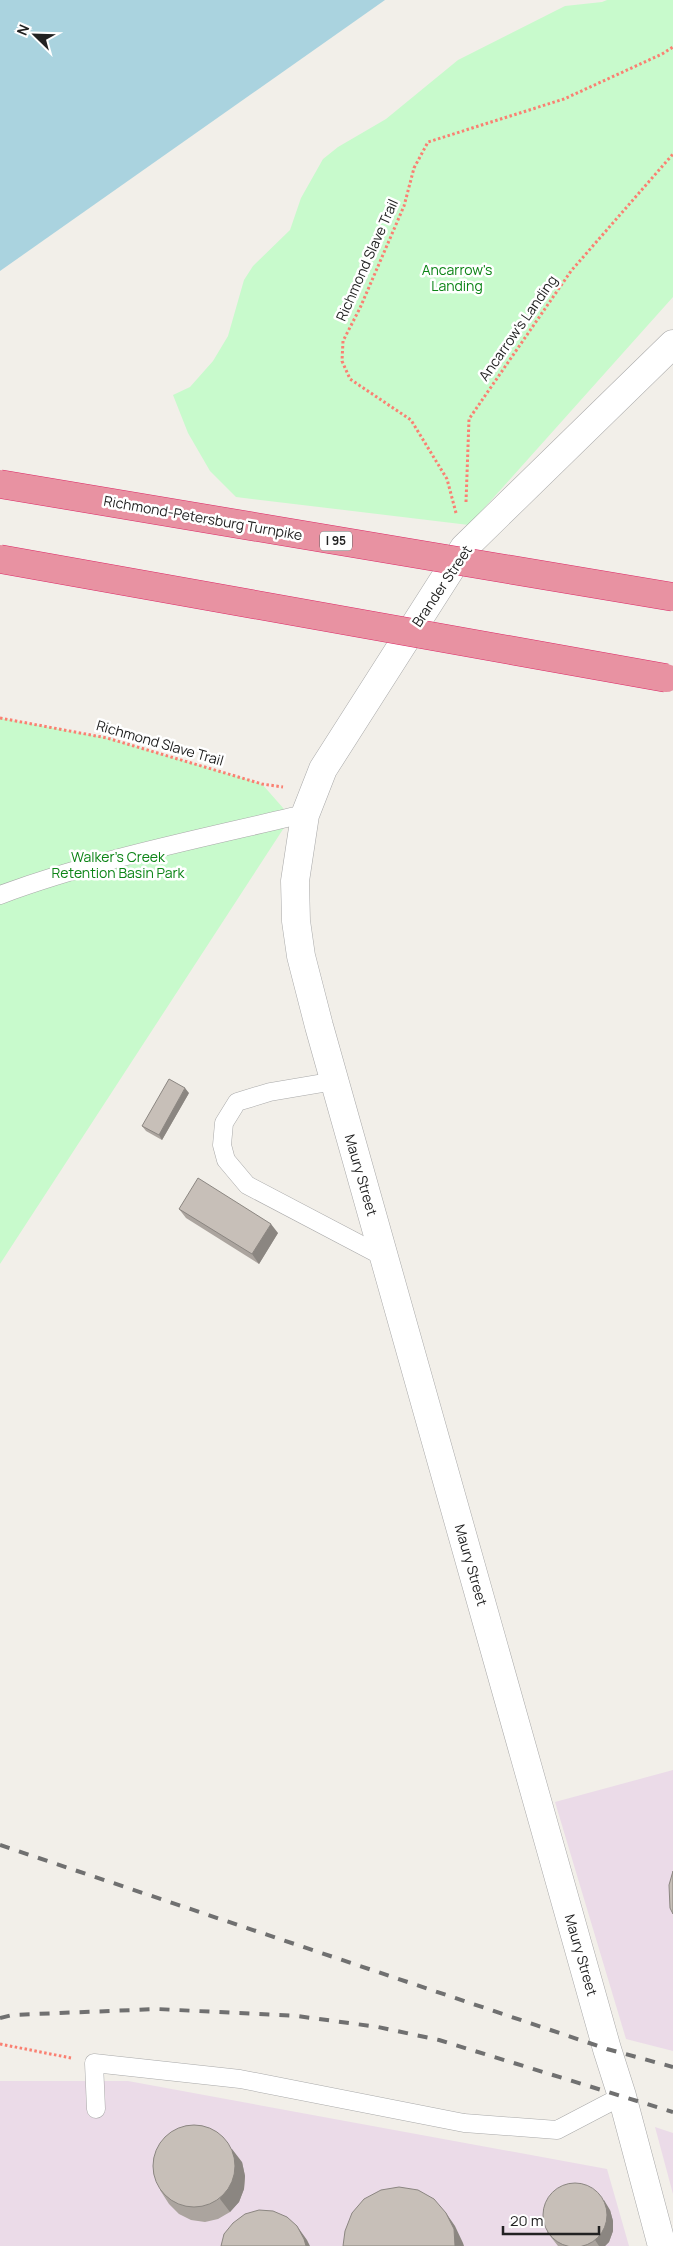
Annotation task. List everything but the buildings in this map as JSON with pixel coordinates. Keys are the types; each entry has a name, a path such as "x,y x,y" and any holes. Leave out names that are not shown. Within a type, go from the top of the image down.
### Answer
{"highway":[{"name":"Richmond-Petersburg Turnpike","path":"0,484 673,597"},
{"path":"0,559 666,678"}],"street":[{"name":"Brander Street","path":"295,881 309,803 323,769 464,548 673,344"},
{"name":"Maury Street","path":"295,881 296,921 301,956 604,2039 622,2096 662,2246"}],"lane":[{"path":"0,895 30,884 140,854 291,817 309,803"},
{"path":"335,1081 270,1092 237,1102 224,1123 222,1145 226,1160 247,1185 384,1257"},
{"path":"96,2109 94,2063 240,2078 464,2124 557,2130 622,2096"}],"path":[{"name":"Richmond Slave Trail","path":"464,548 447,479 411,420 350,379 342,361 343,341 360,308 404,206 414,168 428,142 564,99 662,54 673,46"},
{"name":"Ancarrow’s Landing","path":"464,548 469,419 571,271 673,154"},
{"name":"Richmond Slave Trail","path":"0,718 107,738 262,784 309,803"},
{"path":"0,2044 94,2063"}],"shaded area":[{"path":"673,1770 673,2051 626,2039 555,1802"},
{"path":"0,2081 128,2081 607,2169 629,2246 0,2246"},
{"path":"655,2127 673,2133 673,2194"}],"green space":[{"name":"Ancarrow's Landing","path":"607,0 673,0 673,297 469,525 236,497 210,471 188,433 173,395 190,387 213,361 228,336 244,280 253,266 290,230 301,198 323,159 338,147 386,119 458,60 565,6"},
{"name":"Walker's Creek Retention Basin Park","path":"0,718 107,738 262,784 291,817 0,1264"}],"water":[{"path":"0,0 385,0 0,271"}],"railway":[{"path":"0,1845 607,2049 673,2067"},
{"path":"0,2018 12,2015 157,2009 297,2016 378,2027 439,2040 673,2112"}]}
